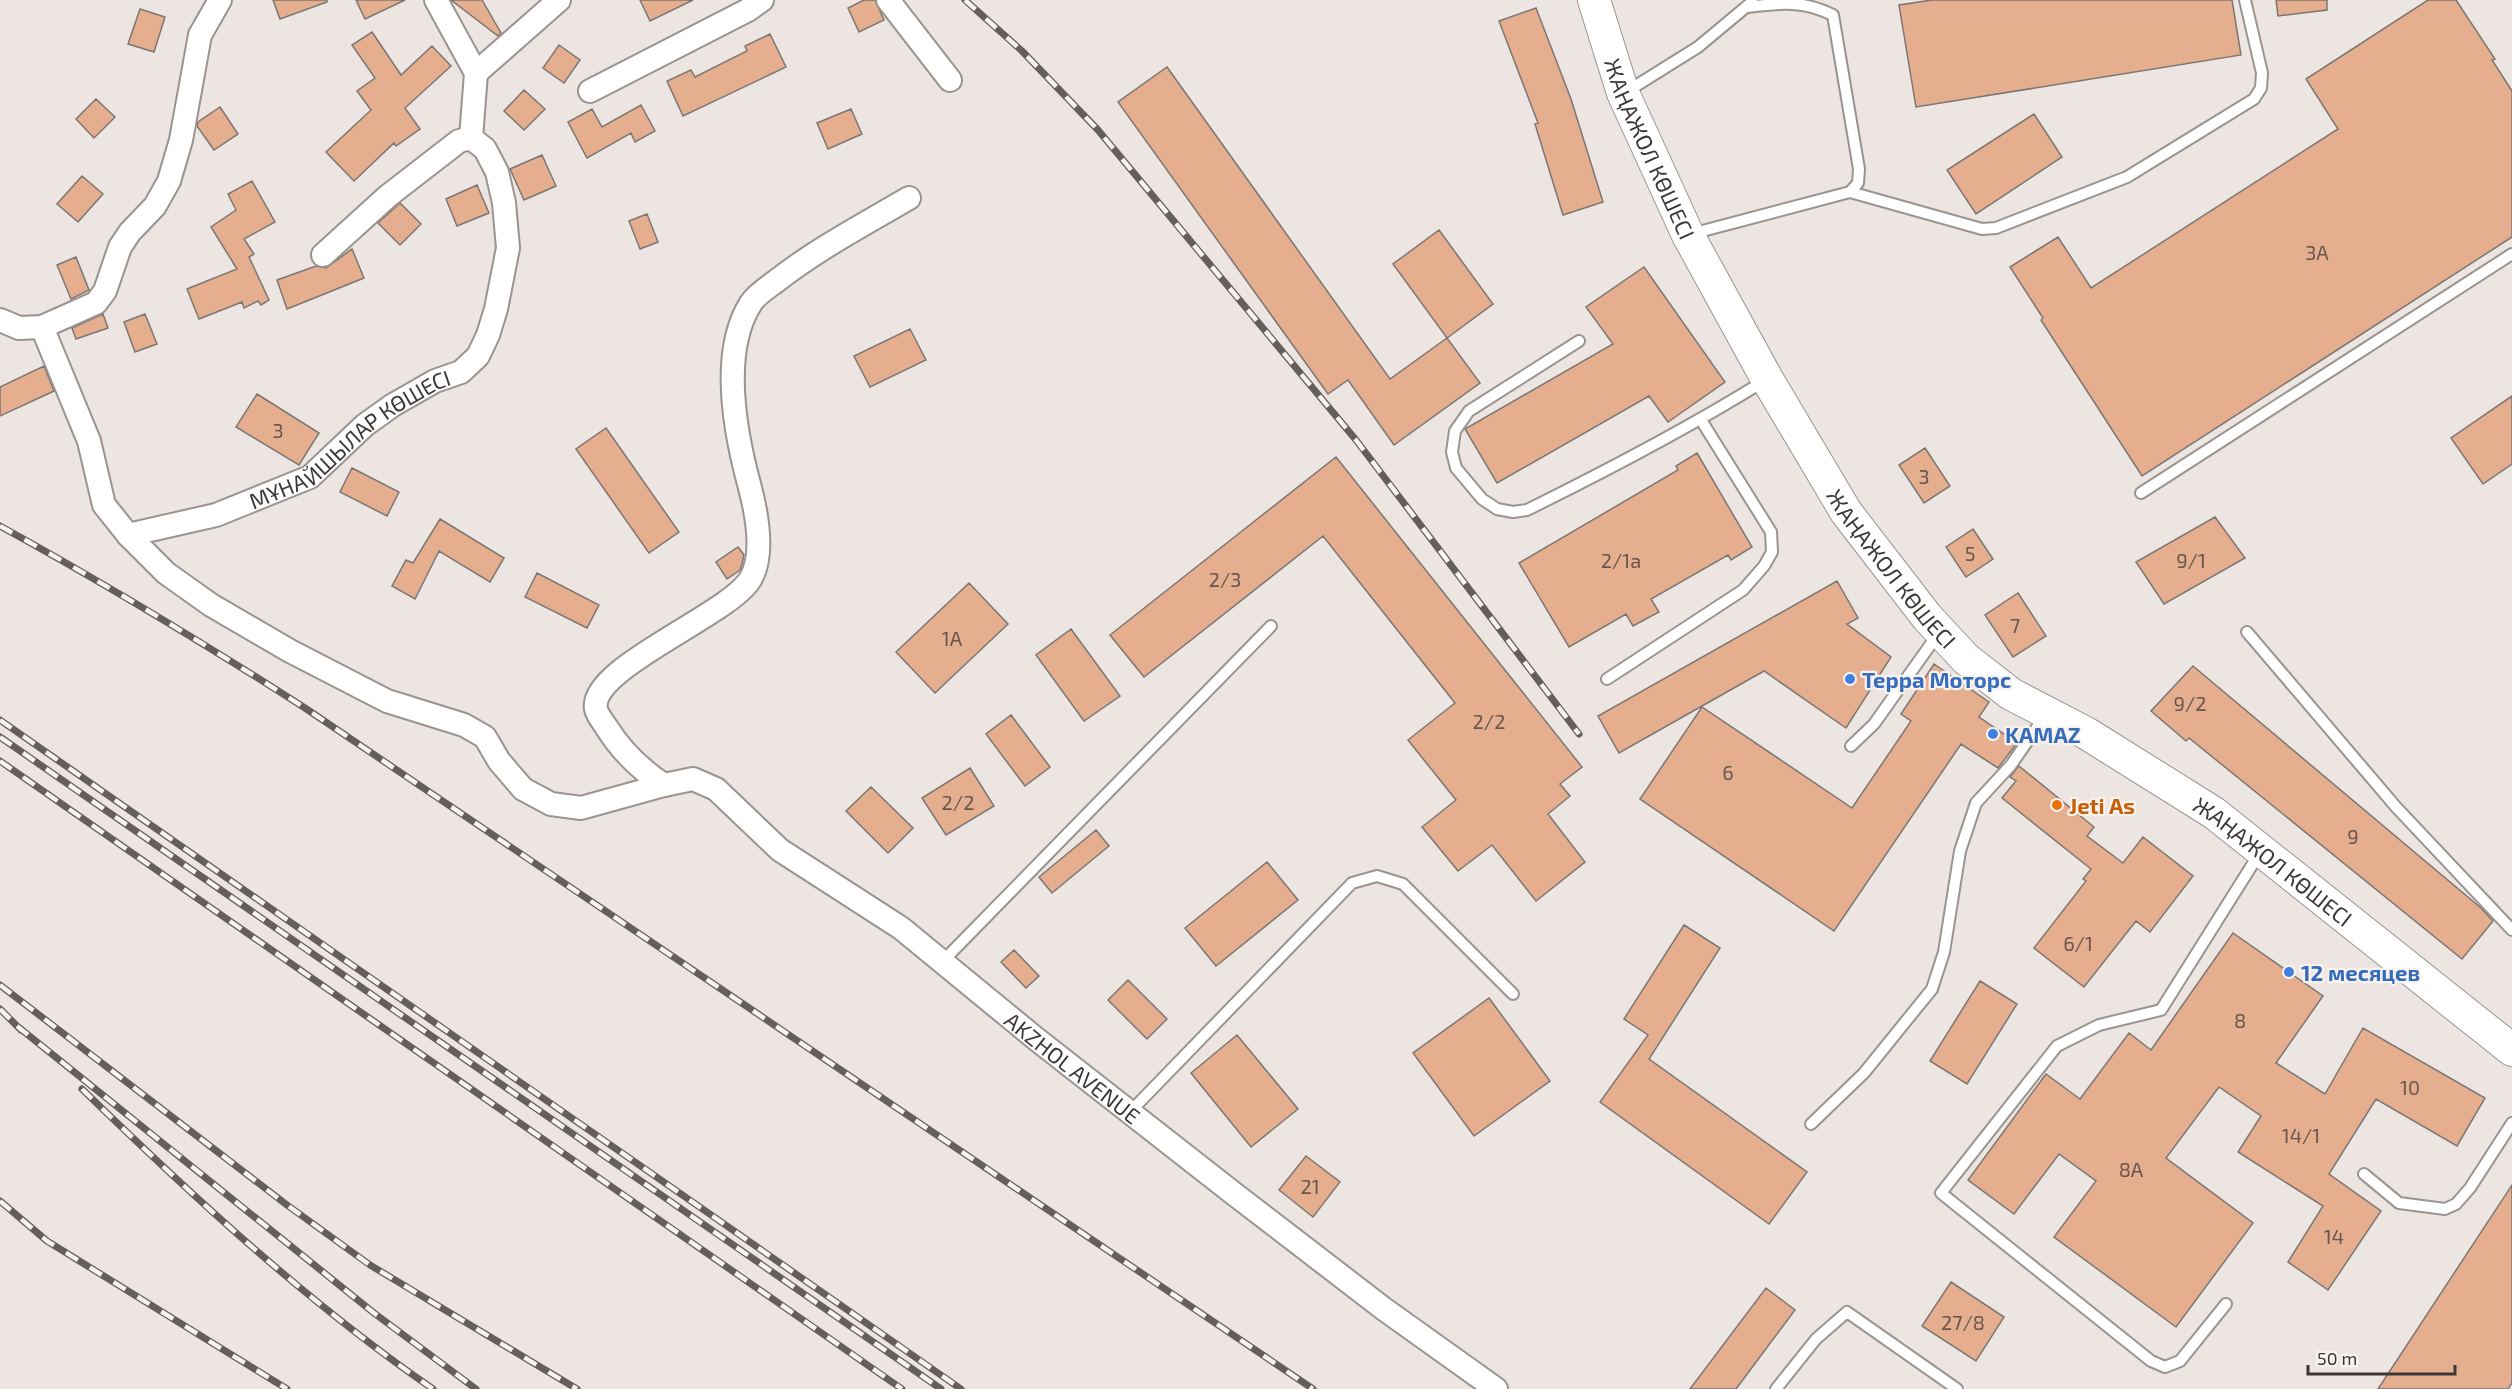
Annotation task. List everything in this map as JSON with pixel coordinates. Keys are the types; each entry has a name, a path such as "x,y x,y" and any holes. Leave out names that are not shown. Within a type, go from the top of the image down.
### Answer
{"main road":[{"name":"ЖАҢАЖОЛ КӨШЕСІ","path":"1594,0 1623,93 1688,235 1767,379 1846,512 1940,631 1966,658 2011,694 2086,733 2214,813 2512,1050"}],"street":[{"path":"0,320 19,328 42,327 96,303 105,291 120,247 130,232 155,206 170,181 181,140 200,35 220,0"},
{"path":"323,255 388,196 459,141 471,138 476,73 436,0"},
{"path":"476,73 560,0"},
{"path":"590,91 748,10 762,0"},
{"path":"888,0 950,80"},
{"name":"МҰНАЙШЫЛАР КӨШЕСІ","path":"128,535 216,515 310,477 364,424 435,381 461,372 478,356 496,309 508,248 504,203 497,172 485,149 471,138"},
{"path":"664,785 644,772 618,746 596,709 597,696 643,653 718,608 739,592 751,578 756,562 758,533 755,505 744,465 733,392 735,353 740,322 752,300 808,257 909,198"},
{"name":"AKZHOL AVENUE","path":"42,327 89,441 104,505 128,535 166,573 211,605 290,651 387,701 464,726 485,737 499,761 523,789 551,804 581,808 693,779 716,789 780,850 901,928 1129,1113 1384,1309 1496,1389"}],"lane":[{"path":"1623,93 1698,47 1751,4 1804,0 1820,6 1833,15 1860,169 1858,183 1850,192"},
{"path":"1688,235 1850,192 1982,229 1996,228 2127,177 2253,99 2261,88 2262,73 2245,0"},
{"path":"2141,493 2512,254"},
{"path":"1579,341 1469,411 1455,430 1452,452 1456,468 1482,499 1497,510 1513,512 1527,510 1701,420 1767,379"},
{"path":"1607,679 1743,590 1764,567 1772,552 1770,532 1701,420"},
{"path":"942,962 1271,626"},
{"path":"1851,747 1874,723 1940,631"},
{"path":"2247,632 2397,807 2512,930"},
{"path":"1811,1124 1864,1073 1932,989 1944,952 1960,851 1976,803 2012,765 2047,713"},
{"path":"2226,1304 2180,1361 2165,1366 2151,1360 1941,1193 2057,1046 2099,1024 2161,1010 2261,851"},
{"path":"1129,1113 1352,884 1377,876 1403,884 1513,994"},
{"path":"2364,1174 2399,1203 2445,1209 2456,1204 2470,1188 2512,1123"},
{"path":"1776,1389 1816,1339 1847,1312 1957,1389"}],"building":[{"path":"273,0 327,0 327,2 280,19"},
{"path":"356,0 405,0 365,19"},
{"path":"451,0 482,0 501,33 498,36"},
{"path":"640,0 693,0 650,21"},
{"path":"864,0 875,0 884,20 859,32 848,8"},
{"path":"1932,0 2232,0 2241,55 1916,107 1899,5"},
{"path":"2276,0 2327,0 2327,10 2278,16"},
{"path":"2428,0 2456,0 2495,59 2492,60 2512,91 2512,237 2142,476 2041,320 2043,318 2010,267 2058,237 2091,288 2338,129 2306,79"},
{"path":"1536,8 1571,99 1603,202 1563,215 1535,124 1538,123 1499,21"},
{"path":"140,9 165,17 154,52 128,44"},
{"path":"372,32 401,75 432,46 451,66 405,108 420,129 396,146 394,143 354,181 326,152 371,110 357,91 375,78 352,45"},
{"path":"770,34 786,67 683,116 667,81 691,70 695,77 747,51 745,46"},
{"path":"559,45 580,60 564,83 543,68"},
{"path":"1167,67 1390,379 1447,338 1480,383 1394,445 1348,380 1328,394 1118,102"},
{"path":"524,90 545,109 524,130 504,111"},
{"path":"96,99 115,117 94,138 76,119"},
{"path":"641,105 655,131 635,142 631,133 587,158 568,122 592,109 602,127"},
{"path":"220,107 238,134 214,150 197,126 198,122"},
{"path":"851,109 862,134 828,149 817,123"},
{"path":"2034,114 2062,157 1976,214 1947,170"},
{"path":"542,155 556,186 524,200 510,169"},
{"path":"82,176 103,194 78,222 57,204"},
{"path":"252,181 275,222 244,239 254,254 249,257 269,300 261,305 258,301 244,308 242,302 199,319 187,289 237,269 211,227 236,210 228,194"},
{"path":"477,185 489,213 457,226 446,199"},
{"path":"400,203 421,224 400,245 378,223"},
{"path":"647,214 658,242 640,249 629,221"},
{"path":"1439,230 1493,304 1447,338 1393,264"},
{"path":"352,249 364,278 287,309 277,280 316,266 326,268"},
{"path":"76,257 89,290 71,299 57,265"},
{"path":"1644,267 1725,382 1668,422 1649,396 1497,483 1465,429 1613,344 1586,307"},
{"path":"103,314 108,328 76,339 72,328"},
{"path":"145,314 157,344 135,352 124,322"},
{"path":"910,329 926,360 870,387 854,356"},
{"path":"44,366 54,391 0,416 0,387"},
{"path":"257,394 319,433 299,465 236,427"},
{"path":"2512,396 2512,464 2483,484 2451,438"},
{"path":"606,428 679,532 649,553 576,449"},
{"path":"1925,448 1950,486 1924,503 1899,465"},
{"path":"1697,453 1752,547 1731,560 1728,555 1651,599 1659,612 1633,626 1626,614 1569,647 1519,563 1678,470 1676,466"},
{"path":"1336,457 1582,767 1560,784 1570,796 1548,814 1585,862 1536,901 1492,845 1458,871 1422,827 1456,800 1408,740 1455,703 1323,536 1144,677 1110,635"},
{"path":"352,468 399,492 387,516 340,492"},
{"path":"2215,517 2245,558 2164,604 2136,562"},
{"path":"440,519 504,558 490,582 439,551 415,599 392,586 406,560 413,563"},
{"path":"1973,529 1993,559 1966,577 1946,547"},
{"path":"738,547 744,555 740,570 727,579 716,562"},
{"path":"537,573 599,605 587,628 525,597"},
{"path":"1837,581 1858,618 1847,624 1891,657 1846,728 1764,671 1619,753 1598,716"},
{"path":"969,583 1008,624 935,693 896,652"},
{"path":"2018,593 2046,636 2013,657 1985,615"},
{"path":"1071,629 1120,696 1084,721 1036,655"},
{"path":"1934,664 1989,702 1979,717 2017,743 1998,768 1961,744 1834,931 1640,799 1702,707 1852,808 1911,721 1901,714"},
{"path":"2193,666 2481,908 2493,921 2462,959 2189,738 2186,741 2151,711"},
{"path":"1011,715 1050,767 1025,786 986,734"},
{"path":"2019,766 2094,827 2087,836 2123,863 2143,837 2193,876 2150,932 2136,921 2084,987 2034,948 2086,881 2083,879 2091,869 2002,798 2016,781 2010,777"},
{"path":"970,768 994,806 946,835 922,798"},
{"path":"871,787 913,828 888,853 846,811"},
{"path":"1096,830 1109,846 1052,893 1039,877"},
{"path":"1267,862 1298,900 1216,966 1185,928"},
{"path":"1684,925 1720,948 1649,1059 1807,1172 1769,1224 1600,1102 1648,1035 1624,1019"},
{"path":"2233,933 2323,996 2276,1063 2325,1094 2363,1028 2485,1098 2457,1146 2376,1099 2329,1174 2381,1211 2328,1290 2288,1262 2323,1206 2238,1152 2261,1116 2219,1087 2166,1158 2253,1223 2176,1327 2054,1237 2096,1181 2059,1154 2014,1214 1968,1180 2046,1074 2080,1099 2129,1033 2151,1050"},
{"path":"1014,950 1039,976 1026,988 1001,962"},
{"path":"1128,980 1167,1019 1147,1039 1108,1000"},
{"path":"1980,981 2017,1004 1967,1084 1930,1061"},
{"path":"1489,998 1550,1081 1474,1136 1413,1053"},
{"path":"1237,1035 1298,1109 1251,1147 1191,1073"},
{"path":"1306,1156 1340,1182 1313,1217 1279,1190"},
{"path":"2512,1185 2512,1383 2508,1389 2378,1389"},
{"path":"1951,1282 2004,1317 1976,1361 1922,1326"},
{"path":"1766,1288 1795,1310 1736,1389 1690,1389"}],"railway":[{"path":"965,0 1022,51 1098,130 1356,440 1579,734"},
{"path":"0,526 154,614 305,708 1313,1389"},
{"path":"0,720 961,1389"},
{"path":"0,737 941,1389"},
{"path":"0,761 902,1389"},
{"path":"0,985 287,1205 370,1265 577,1389"},
{"path":"0,1009 21,1030"},
{"path":"17,1026 374,1313 476,1389"},
{"path":"82,1089 208,1208 295,1284 433,1389"},
{"path":"0,1201 47,1241 287,1389"}],"place":[{"name":"Терра Моторс","path":"1850,679"},
{"name":"KAMAZ","path":"1993,734"},
{"name":"Jeti As","path":"2057,805"},
{"name":"12 месяцев","path":"2289,972"}]}
